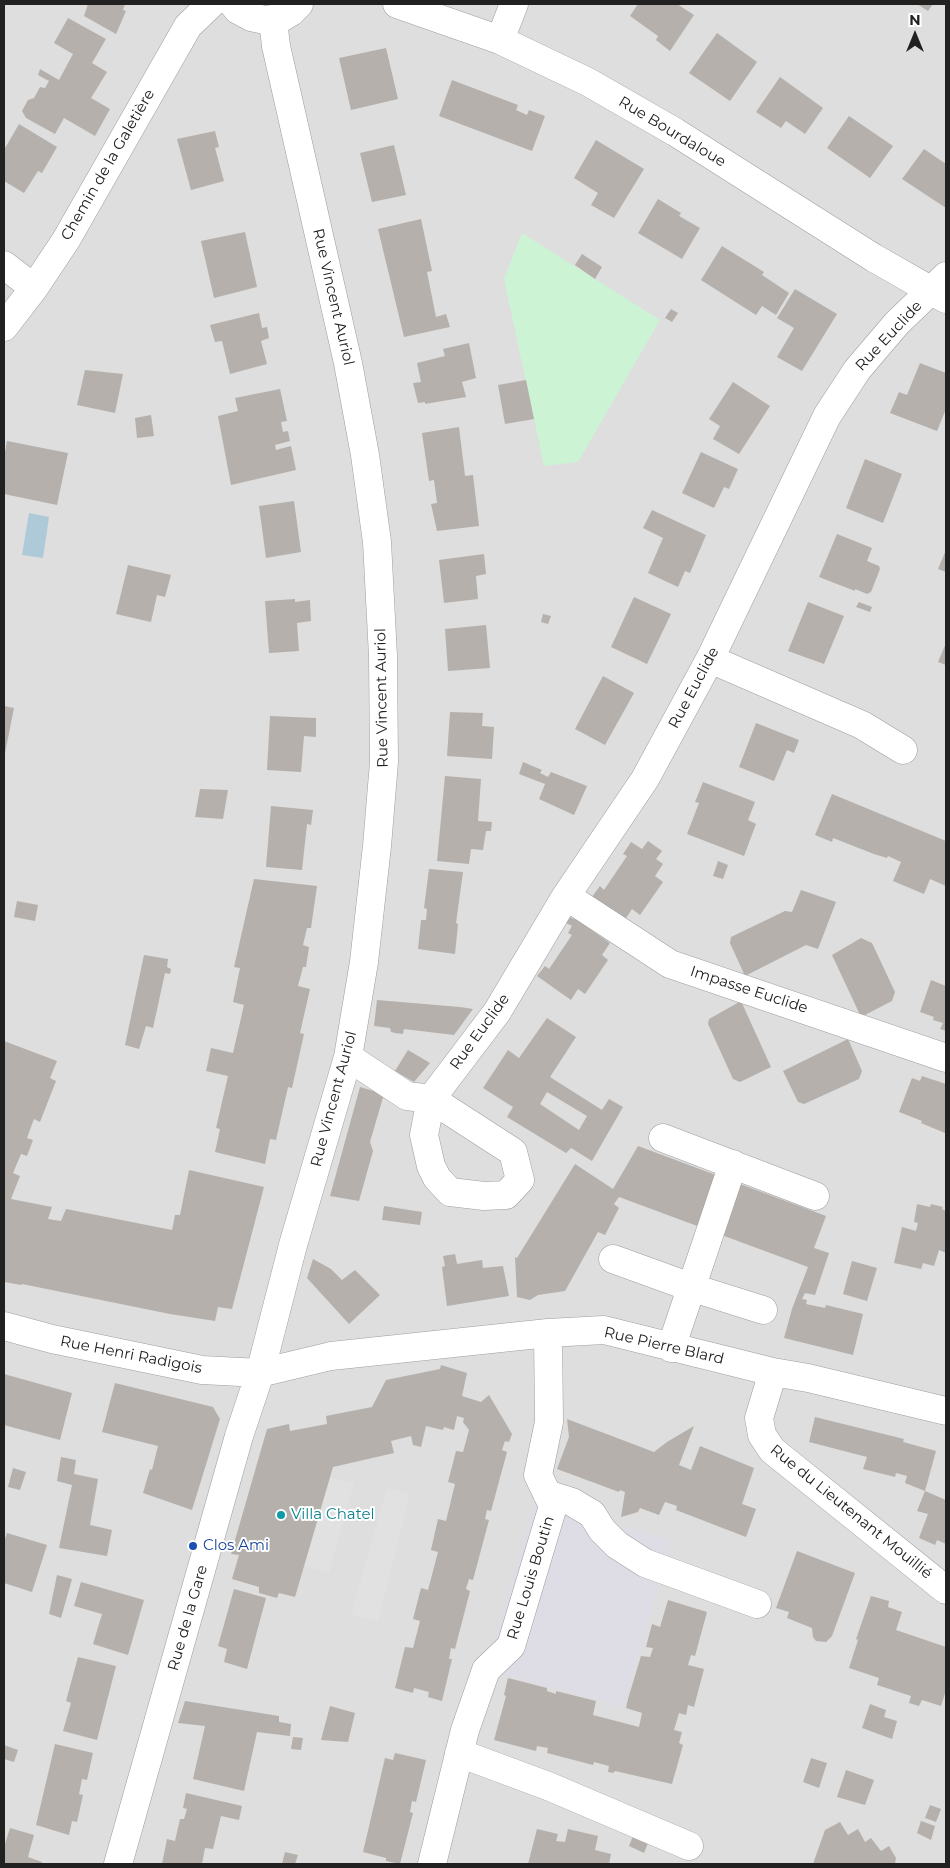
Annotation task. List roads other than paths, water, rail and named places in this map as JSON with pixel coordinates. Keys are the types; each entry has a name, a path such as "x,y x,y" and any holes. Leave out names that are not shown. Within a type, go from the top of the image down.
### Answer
{"street":[{"name":"Chemin de la Galetière","path":"4,327 34,288 66,240 188,26 211,4"},
{"path":"233,4 238,10 251,17 264,20 281,18 300,4"},
{"name":"Rue Bourdaloue","path":"397,4 500,40 588,82 675,132 874,258 941,288"},
{"path":"500,40 514,4"},
{"name":"Rue Vincent Auriol","path":"260,1373 293,1244 348,1057 364,962 384,762 383,656 377,542 365,455 348,362 276,46 272,20"},
{"path":"4,266 34,288"},
{"name":"Rue Euclide","path":"348,1057 407,1096 431,1099 497,1012 566,896 645,779 710,659 827,416 857,370 897,324 941,288"},
{"path":"710,659 862,725 904,750"},
{"name":"Impasse Euclide","path":"566,896 670,964 946,1058"},
{"path":"663,1138 815,1196"},
{"path":"671,1348 693,1288 733,1164"},
{"path":"613,1259 693,1288 763,1310"},
{"name":"Rue Henri Radigois","path":"4,1326 52,1339 202,1370 260,1373"},
{"name":"Rue Pierre Blard","path":"260,1373 331,1356 548,1333 604,1330 671,1348 773,1372 808,1378 946,1412"},
{"name":"Rue Louis Boutin","path":"432,1864 459,1753 486,1670 511,1646 553,1506 538,1475 549,1422 548,1333"},
{"name":"Rue du Lieutenant Mouillié","path":"773,1372 759,1418 762,1435 772,1450 946,1590"},
{"name":"Rue de la Gare","path":"118,1864 239,1436 260,1373"},
{"path":"547,1494 572,1502 592,1514 602,1530 618,1545 645,1563 758,1604"},
{"path":"459,1753 548,1786 689,1846"}],"water":[{"path":"29,513 49,517 43,558 22,555"}],"place":[{"name":"Villa Chatel","path":"281,1515"},
{"name":"Clos Ami","path":"193,1546"}]}
